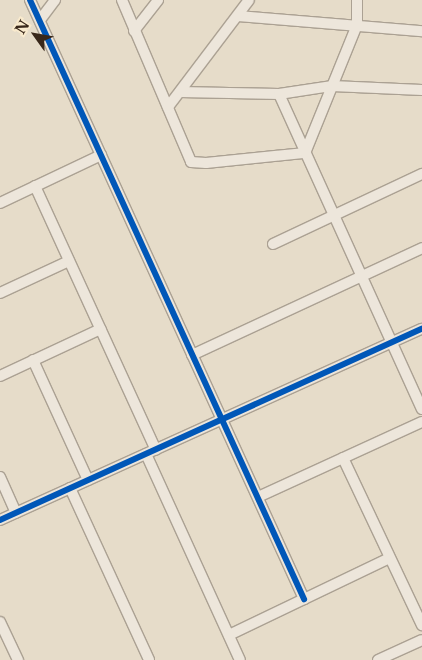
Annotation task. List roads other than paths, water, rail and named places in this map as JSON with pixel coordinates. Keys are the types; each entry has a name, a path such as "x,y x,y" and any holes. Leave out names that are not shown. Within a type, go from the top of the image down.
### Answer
{"street":[{"path":"30,0 304,599"},
{"path":"40,20 55,0"},
{"path":"122,0 190,162 239,162 305,152"},
{"path":"134,31 158,0"},
{"path":"168,107 249,0"},
{"path":"305,152 356,25 357,0"},
{"path":"238,16 422,31"},
{"path":"180,92 279,94 332,86 422,90"},
{"path":"279,94 422,409"},
{"path":"0,203 101,155"},
{"path":"273,244 422,174"},
{"path":"35,186 100,329 240,660"},
{"path":"192,355 422,248"},
{"path":"0,293 69,261"},
{"path":"0,376 100,329"},
{"path":"0,520 422,329"},
{"path":"33,360 88,480"},
{"path":"258,497 422,422"},
{"path":"343,458 422,625"},
{"path":"0,477 16,513"},
{"path":"70,488 149,660"},
{"path":"229,635 390,558"},
{"path":"0,622 18,660"},
{"path":"378,660 422,640"}]}
